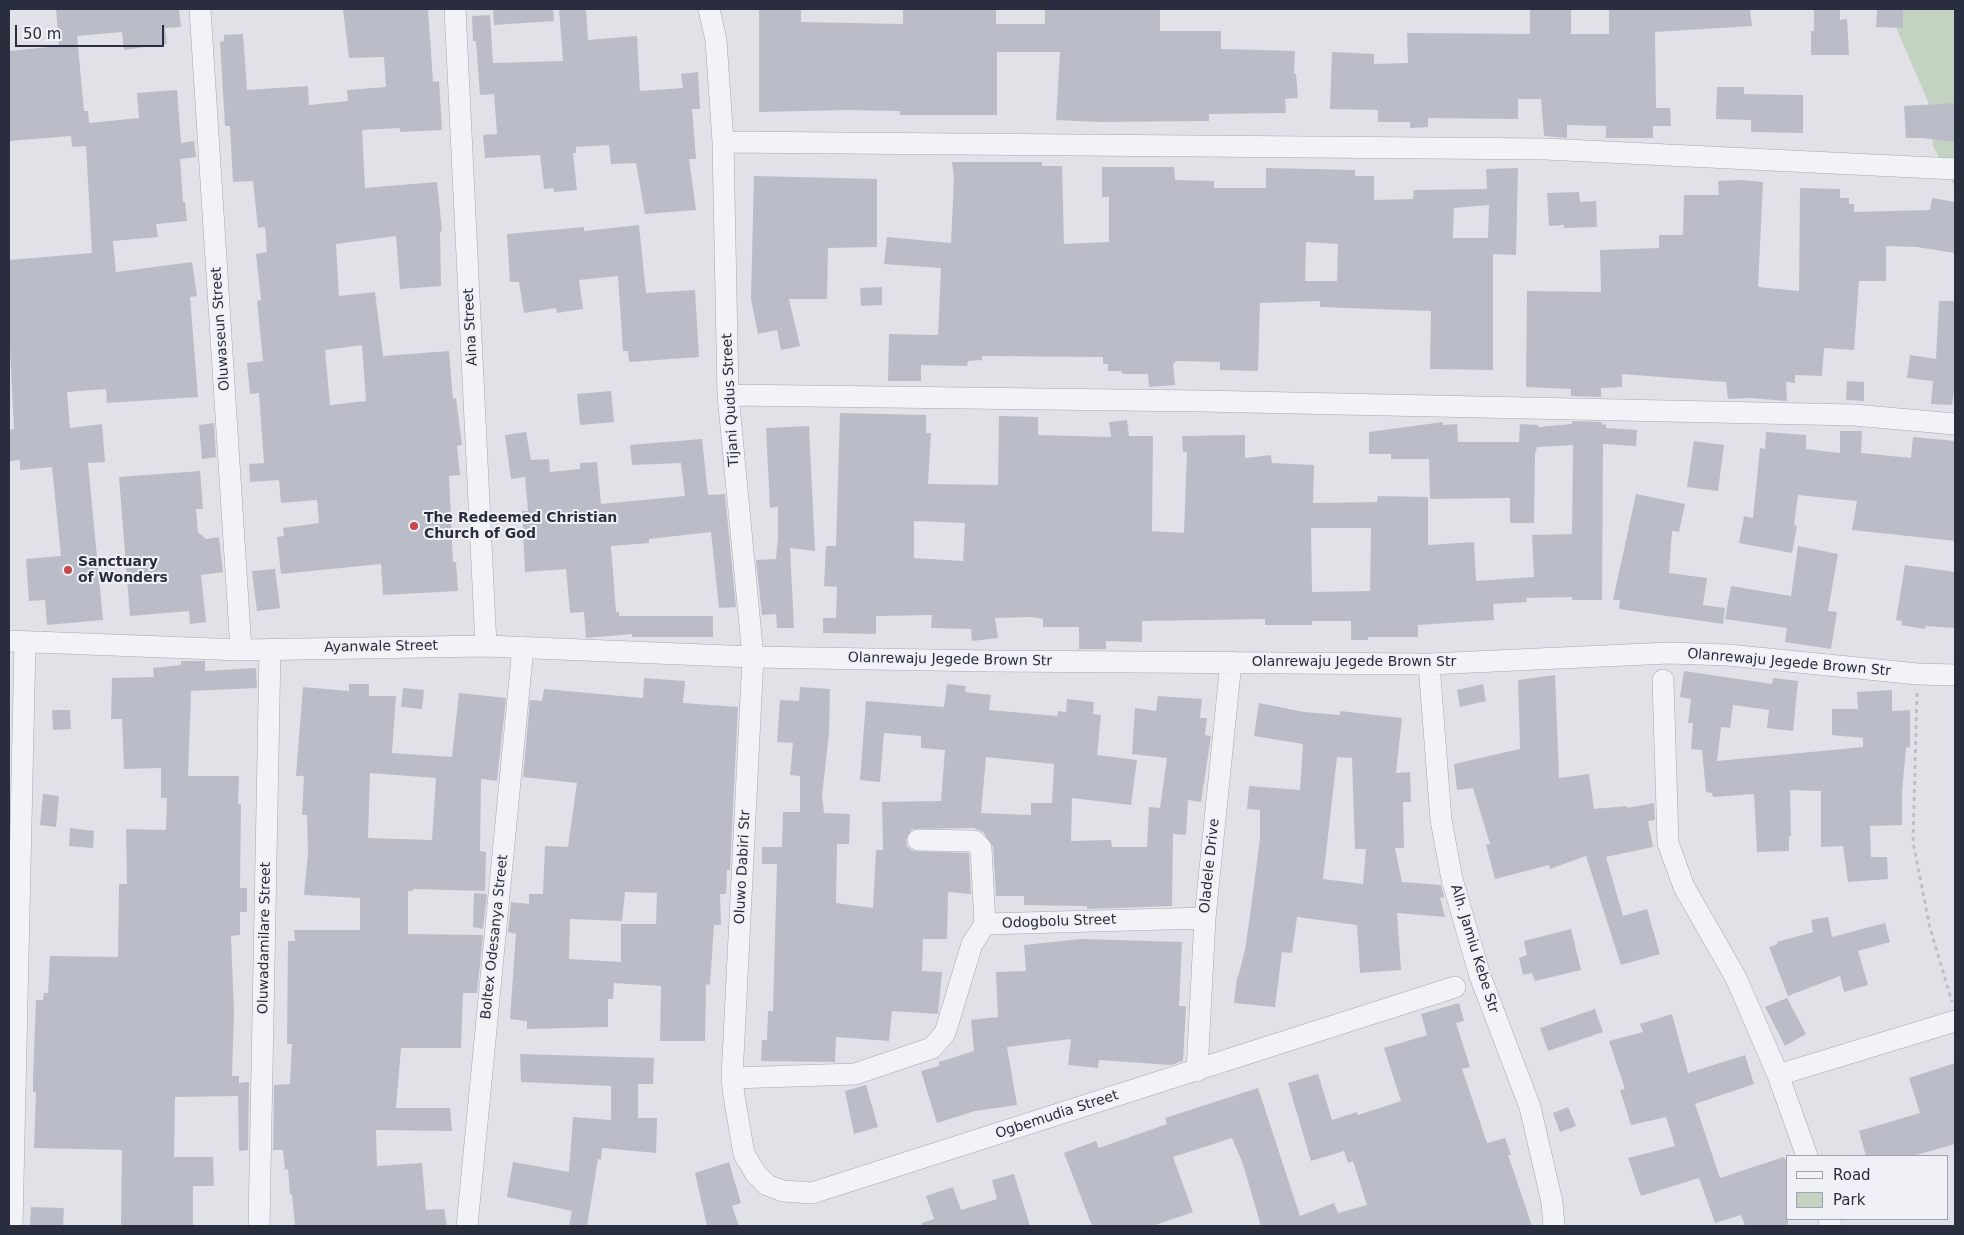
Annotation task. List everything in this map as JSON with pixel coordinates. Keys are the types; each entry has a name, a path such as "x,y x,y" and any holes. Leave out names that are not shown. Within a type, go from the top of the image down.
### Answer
{"street":[{"name":"Oluwaseun Street","path":"200,9 241,650"},
{"name":"Aina Street","path":"455,9 486,646"},
{"name":"Tijani Qudus Street","path":"709,9 716,40 723,142 728,395 752,657"},
{"path":"723,142 1545,149 1955,169"},
{"path":"728,395 1200,401 1844,414 1955,424"},
{"name":"Ayanwale Street","path":"17,642 241,650 486,646 752,657"},
{"path":"12,1226 17,642"},
{"name":"Boltex Odesanya Street","path":"467,1226 523,647"},
{"name":"Oluwadamilare Street","path":"259,1226 270,649"},
{"name":"Olanrewaju Jegede Brown Str","path":"752,657 1429,664 1669,653 1728,655 1918,674 1955,675"},
{"name":"Oluwo Dabiri Str","path":"732,1078 752,657"},
{"name":"Oladele Drive","path":"1197,1071 1205,918 1231,662"},
{"name":"Alh. Jamiu Kebe Str","path":"1429,664 1441,820 1452,879 1480,976 1530,1107 1552,1202 1554,1226"},
{"path":"1664,680 1668,843 1684,887 1736,978 1778,1075 1807,1155"},
{"path":"918,840 974,841 981,848 985,924"},
{"name":"Odogbolu Street","path":"732,1078 855,1074 932,1048 945,1033 972,944 985,924 1205,918"},
{"name":"Ogbemudia Street","path":"732,1078 744,1154 756,1174 767,1185 784,1191 812,1193 1455,987"},
{"path":"1778,1075 1954,1014"}],"path":[{"path":"1918,674 1912,842 1930,928 1954,1014"}],"green space":[{"path":"1888,9 1955,9 1955,187 1933,146 1929,104"}],"building":[{"path":"56,9 179,9 181,27 165,28 167,44 124,50 122,32 77,36 84,111 88,111 89,123 139,118 137,93 177,90 181,143 194,141 196,157 180,159 183,202 185,202 187,221 156,224 158,237 113,241 116,272 192,262 197,296 190,297 198,397 107,403 106,389 67,392 70,428 102,424 105,462 88,463 103,620 47,625 45,600 29,601 26,559 61,556 52,467 20,470 20,460 9,461 9,430 14,429 9,329 9,260 92,253 86,146 72,147 71,136 9,141 9,51 59,46"},
{"path":"343,9 428,9 433,82 439,81 442,130 400,132 400,128 362,130 365,188 437,182 442,231 440,232 441,286 400,289 396,236 336,244 339,296 375,292 383,356 449,351 453,399 456,398 462,445 457,446 460,475 449,476 453,562 456,562 458,591 383,595 381,564 281,574 277,537 284,536 283,528 319,523 317,500 281,503 279,480 250,482 249,464 264,463 259,393 250,394 247,363 263,361 257,301 261,300 256,254 267,252 265,227 258,228 253,181 233,182 230,126 225,126 220,42 224,41 224,35 243,34 247,90 308,86 309,105 348,101 347,90 386,87 384,57 349,58","holes":["362,345 366,401 330,405 325,350"]},
{"path":"493,9 553,9 554,21 494,25"},
{"path":"559,9 586,9 588,40 637,36 640,91 683,88 681,74 698,72 700,109 692,109 696,159 689,159 696,210 645,214 636,163 611,164 609,145 576,147 576,153 573,153 577,190 554,192 553,188 544,189 540,155 485,158 483,135 497,134 494,94 480,95 476,41 473,41 472,16 490,15 493,63 563,61"},
{"path":"759,9 801,9 801,22 903,24 903,9 996,9 996,24 1045,24 1045,9 1160,9 1160,31 1221,31 1221,49 1295,51 1294,74 1296,74 1298,98 1285,99 1286,113 1209,114 1209,121 1098,122 1056,120 1060,52 997,52 997,115 900,115 900,111 846,110 759,112"},
{"path":"1530,9 1571,9 1571,34 1609,34 1609,9 1750,9 1752,26 1655,32 1656,108 1670,108 1671,126 1653,126 1653,138 1606,138 1606,126 1567,125 1567,138 1544,136 1541,99 1518,99 1518,119 1428,118 1428,127 1410,128 1410,122 1378,122 1378,110 1330,109 1332,52 1374,54 1374,64 1408,63 1407,33 1530,34"},
{"path":"1814,9 1840,9 1840,20 1847,19 1849,55 1811,55 1811,31 1814,31"},
{"path":"1877,9 1903,9 1903,28 1876,27"},
{"path":"1717,87 1744,87 1744,94 1803,95 1803,133 1751,132 1751,120 1716,119"},
{"path":"1955,103 1955,142 1906,138 1904,106"},
{"path":"952,162 1042,162 1042,166 1062,166 1064,244 1109,242 1109,197 1102,197 1102,167 1174,167 1175,180 1214,181 1214,188 1266,188 1266,168 1355,170 1355,176 1374,176 1374,200 1413,199 1414,190 1487,189 1486,169 1518,168 1516,255 1493,254 1493,370 1430,369 1431,311 1320,307 1320,301 1260,303 1258,371 1220,370 1220,362 1176,361 1173,364 1175,385 1149,387 1148,374 1122,374 1122,371 1108,371 1108,364 1103,364 1103,357 982,356 982,360 968,361 967,366 921,365 921,381 888,381 889,334 938,335 941,268 884,264 887,237 951,243 954,178","holes":["1489,205 1488,238 1453,238 1454,208","1306,242 1338,244 1337,281 1305,281"]},
{"path":"754,176 877,179 877,247 828,248 827,299 789,299 800,346 781,350 777,330 758,334 751,299"},
{"path":"1742,180 1763,182 1758,287 1799,291 1800,188 1840,189 1840,198 1849,198 1849,204 1854,204 1854,212 1930,210 1932,198 1955,202 1955,253 1917,247 1886,246 1886,281 1859,281 1854,350 1824,348 1822,376 1795,375 1795,383 1786,382 1787,401 1750,398 1728,399 1726,382 1622,374 1622,387 1601,388 1601,397 1571,396 1571,389 1526,387 1527,291 1601,292 1600,250 1659,248 1659,235 1683,235 1684,195 1719,195 1718,181"},
{"path":"1579,192 1580,202 1596,201 1597,227 1564,228 1564,225 1549,226 1547,193"},
{"path":"639,225 646,293 695,290 699,357 629,362 628,351 623,351 618,276 579,280 583,309 557,313 556,308 524,313 519,282 510,282 507,234 584,227 584,231"},
{"path":"882,287 882,305 861,306 860,288"},
{"path":"1939,301 1955,301 1955,383 1952,405 1931,404 1933,381 1907,378 1910,355 1936,359"},
{"path":"1847,381 1864,382 1864,401 1846,400"},
{"path":"611,391 614,422 580,425 577,394"},
{"path":"840,413 926,415 926,433 931,433 928,484 998,485 999,416 1038,417 1038,435 1111,437 1109,422 1127,420 1129,436 1153,436 1152,531 1184,533 1187,452 1183,452 1182,436 1245,435 1245,458 1271,455 1272,463 1314,465 1313,503 1377,502 1378,496 1428,497 1428,545 1474,542 1476,581 1534,577 1532,535 1572,534 1573,445 1537,447 1535,455 1534,523 1510,523 1510,498 1430,499 1429,459 1391,459 1391,454 1369,454 1369,432 1443,422 1443,425 1457,424 1458,442 1519,442 1520,424 1538,425 1538,427 1572,424 1572,421 1602,422 1602,425 1606,424 1606,428 1637,430 1636,446 1603,444 1602,600 1572,600 1572,597 1526,598 1527,602 1493,604 1494,620 1418,625 1418,637 1368,637 1368,640 1351,640 1351,621 1312,621 1312,625 1265,625 1265,619 1142,621 1142,642 1106,641 1106,649 1079,649 1079,627 1043,627 1043,619 1032,617 995,618 998,638 972,641 971,629 931,628 932,615 876,616 876,634 823,633 823,618 836,618 837,587 824,586 826,546 836,546","holes":["914,521 965,523 963,561 914,558","1311,528 1371,528 1370,591 1312,592"]},
{"path":"214,423 216,457 202,459 199,425"},
{"path":"809,426 815,551 790,548 794,628 777,628 776,614 762,615 756,560 776,559 778,537 778,507 770,508 766,428"},
{"path":"1840,431 1862,431 1861,453 1911,458 1913,437 1955,441 1955,541 1852,530 1857,501 1798,495 1794,525 1797,526 1792,553 1739,543 1744,516 1753,518 1760,448 1765,449 1766,432 1806,435 1806,449 1840,453"},
{"path":"526,432 531,460 549,459 550,472 580,469 580,463 597,462 601,504 685,496 681,463 632,465 630,445 702,439 708,495 725,494 736,607 719,608 711,532 649,539 649,543 611,546 616,612 619,612 619,616 713,616 713,637 632,637 632,634 586,638 584,612 570,613 566,569 525,572 522,511 528,511 525,477 511,479 505,435"},
{"path":"1694,441 1724,445 1718,491 1687,487"},
{"path":"200,471 203,509 196,509 198,532 206,539 219,537 223,572 201,575 206,622 190,624 189,611 130,616 119,477"},
{"path":"1636,494 1685,504 1679,532 1672,531 1669,573 1707,578 1703,605 1725,608 1723,624 1619,609 1620,600 1613,600"},
{"path":"1798,546 1838,554 1828,611 1837,612 1831,649 1785,642 1787,628 1725,619 1731,586 1791,596"},
{"path":"1905,565 1955,572 1955,628 1925,626 1925,629 1901,625 1902,621 1896,620"},
{"path":"275,569 280,608 257,611 252,571"},
{"path":"181,661 205,661 205,671 256,668 257,688 191,691 188,776 239,776 238,804 241,804 240,888 247,888 247,912 240,912 240,935 231,936 234,1013 232,1076 239,1076 239,1083 249,1082 248,1150 239,1151 238,1096 175,1097 174,1157 213,1157 214,1186 193,1186 193,1226 121,1226 122,1150 34,1148 36,1092 33,1092 33,1077 36,1000 43,1000 44,993 48,993 50,956 118,957 119,884 127,884 126,829 166,830 167,798 161,798 161,768 124,769 122,719 111,719 112,678 154,677 153,668 181,665"},
{"path":"1684,671 1772,684 1773,678 1798,681 1793,731 1767,728 1769,710 1733,705 1730,728 1721,727 1717,761 1863,747 1863,738 1832,735 1832,709 1858,709 1857,692 1892,690 1892,711 1910,710 1910,747 1906,748 1902,792 1902,825 1870,826 1871,857 1887,857 1888,879 1848,882 1843,846 1821,847 1821,791 1790,790 1791,836 1789,836 1789,851 1757,852 1754,794 1713,797 1712,793 1706,792 1702,750 1691,749 1693,723 1688,723 1691,699 1680,697"},
{"path":"1555,675 1559,778 1589,774 1594,809 1627,806 1627,808 1654,803 1655,820 1648,821 1653,847 1606,857 1623,916 1647,909 1660,954 1621,965 1586,856 1550,869 1549,865 1495,879 1486,845 1490,844 1473,788 1457,790 1454,764 1520,749 1518,680"},
{"path":"644,678 685,681 683,703 738,707 730,870 727,870 726,894 720,894 721,925 714,925 710,985 706,984 705,1041 660,1041 661,986 614,983 613,999 608,999 608,1027 527,1029 527,1021 510,1019 516,934 508,932 511,902 529,904 529,894 543,894 545,846 568,847 577,783 523,777 530,700 542,701 544,689 643,698","holes":["625,892 657,893 656,924 621,924 621,962 569,959 570,919 622,921"]},
{"path":"349,684 369,684 369,696 396,696 392,753 452,757 459,693 506,698 497,781 481,779 480,851 486,852 485,891 413,889 413,891 408,891 408,934 483,935 477,993 463,993 461,1048 401,1048 396,1108 450,1108 452,1131 376,1130 377,1166 422,1163 426,1210 444,1209 447,1226 295,1226 292,1194 290,1195 288,1169 285,1170 283,1150 273,1150 274,1085 290,1084 292,1044 287,1044 288,941 295,941 294,930 360,930 360,898 304,895 308,853 307,815 302,815 304,776 296,776 303,687 349,691","holes":["370,773 436,778 432,840 368,838"]},
{"path":"947,684 966,686 965,692 991,695 989,710 1057,716 1058,711 1066,712 1067,699 1094,702 1093,714 1101,715 1097,755 1137,760 1131,805 1072,798 1071,841 1111,840 1112,847 1147,847 1149,807 1160,808 1167,758 1132,754 1135,708 1156,711 1158,696 1202,699 1200,718 1207,718 1205,735 1211,736 1201,802 1188,800 1186,835 1173,834 1172,906 1087,909 1087,906 1024,905 1024,896 996,896 993,847 983,832 974,828 912,829 906,839 907,846 912,851 969,853 971,894 948,892 947,939 923,939 922,971 942,972 938,1014 892,1011 889,1041 836,1037 835,1062 761,1061 762,1040 767,1040 768,1011 773,1011 777,864 762,864 762,847 782,847 783,812 800,812 800,776 790,775 793,743 777,742 780,700 799,701 800,687 830,689 829,733 822,796 824,813 850,814 849,844 837,844 836,903 873,908 876,850 883,850 882,802 941,801 945,750 921,748 921,736 884,733 880,782 860,780 866,701 944,707","holes":["986,757 1054,764 1052,803 1031,803 1031,815 981,813"]},
{"path":"1483,684 1486,701 1460,707 1457,690"},
{"path":"403,688 424,690 422,709 401,707"},
{"path":"1259,703 1304,712 1340,715 1340,711 1402,718 1396,773 1410,772 1411,802 1403,802 1404,848 1395,848 1402,882 1441,885 1444,897 1440,898 1445,917 1397,913 1401,970 1360,973 1357,925 1297,917 1292,953 1282,952 1275,1007 1234,1003 1237,977 1245,950 1260,838 1260,810 1247,809 1249,786 1300,790 1303,744 1254,736","holes":["1337,757 1352,758 1355,849 1366,849 1363,884 1323,879"]},
{"path":"52,710 70,710 71,729 53,730"},
{"path":"43,794 59,796 56,827 40,825"},
{"path":"70,828 94,831 93,848 69,846"},
{"path":"474,893 487,894 483,929 473,927"},
{"path":"1828,917 1832,937 1885,923 1890,942 1858,951 1868,985 1844,992 1840,976 1788,996 1769,947 1778,944 1777,942 1813,932 1811,920"},
{"path":"1571,929 1581,970 1535,981 1532,973 1523,975 1519,958 1527,955 1524,941"},
{"path":"1081,939 1182,942 1179,1006 1186,1006 1183,1061 1171,1065 1099,1060 1098,1068 1068,1065 1071,1039 1007,1047 1017,1105 975,1111 937,1123 921,1071 939,1066 939,1062 974,1051 971,1020 998,1017 996,972 1026,971 1024,945"},
{"path":"1787,998 1806,1034 1785,1046 1765,1007"},
{"path":"1459,1003 1464,1021 1456,1023 1470,1067 1462,1069 1487,1143 1505,1138 1511,1155 1508,1155 1532,1226 1261,1226 1243,1164 1232,1138 1173,1157 1193,1212 1153,1226 1092,1226 1064,1153 1096,1141 1099,1148 1167,1124 1165,1118 1258,1088 1300,1216 1334,1203 1338,1213 1367,1205 1353,1161 1348,1163 1344,1151 1311,1161 1288,1083 1318,1074 1332,1120 1357,1112 1358,1115 1401,1101 1384,1048 1427,1035 1421,1014"},
{"path":"1595,1009 1603,1032 1548,1051 1540,1028"},
{"path":"1672,1014 1688,1073 1745,1055 1754,1084 1695,1104 1720,1178 1784,1157 1786,1162 1786,1220 1788,1220 1788,1226 1745,1226 1741,1215 1715,1223 1699,1178 1641,1196 1628,1158 1675,1146 1666,1117 1631,1125 1620,1090 1625,1089 1609,1041 1643,1032 1640,1024"},
{"path":"520,1054 654,1058 653,1084 638,1084 638,1118 657,1118 656,1153 602,1148 601,1160 598,1159 587,1226 569,1226 572,1211 507,1197 513,1162 569,1172 573,1117 611,1120 611,1086 521,1082"},
{"path":"1955,1063 1955,1144 1916,1155 1866,1155 1859,1131 1920,1113 1909,1078"},
{"path":"866,1085 878,1127 854,1134 845,1091"},
{"path":"1568,1107 1576,1126 1560,1132 1553,1113"},
{"path":"729,1162 741,1203 732,1206 739,1226 707,1226 695,1173"},
{"path":"1014,1174 1030,1226 922,1226 922,1223 934,1219 926,1196 953,1187 961,1210 997,1199 992,1180"},
{"path":"31,1207 64,1208 63,1226 30,1226"}],"place":[{"name":"The Redeemed Christian Church of God","path":"414,526"},
{"name":"Sanctuary of Wonders","path":"68,570"}]}
